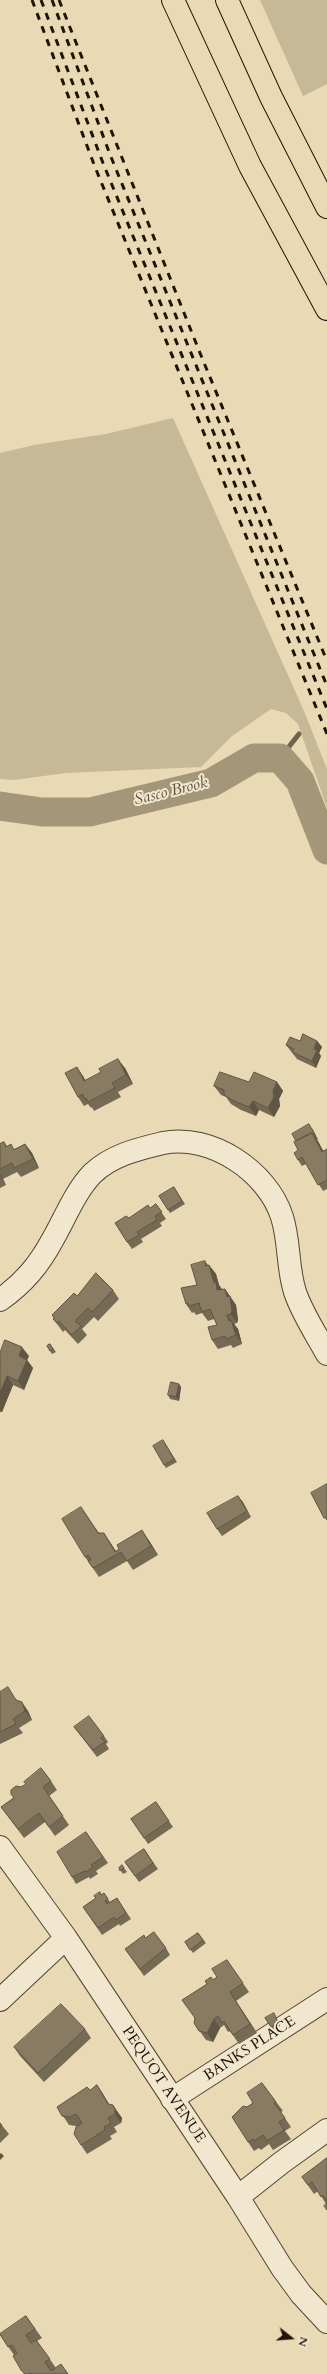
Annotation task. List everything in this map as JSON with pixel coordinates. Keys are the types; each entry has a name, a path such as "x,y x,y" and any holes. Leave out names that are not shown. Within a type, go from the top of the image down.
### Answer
{"highway":[{"path":"173,0 250,166 327,309"},
{"path":"227,0 271,98 327,207"}],"street":[{"path":"0,1300 20,1286 37,1265 73,1202 92,1175 104,1165 121,1154 174,1141 201,1144 229,1155 246,1168 275,1200 287,1239 289,1271 295,1293 327,1354"},
{"name":"PEQUOT AVENUE","path":"0,1847 66,1938 238,2197 288,2277 327,2322"},
{"path":"0,2000 66,1938"},
{"name":"BANKS PLACE","path":"172,2099 327,1999"},
{"path":"238,2197 327,2130"}],"shaded area":[{"path":"260,0 327,0 327,84 303,96"},
{"path":"173,418 304,711 327,769 327,808 298,724 286,713 271,709 232,736 201,767 66,773 14,780 0,779 0,453 34,445 106,434"}],"building":[{"path":"303,1034 317,1041 314,1049 317,1050 312,1061 292,1052 294,1049 286,1045 290,1037 300,1041"},
{"path":"118,1059 126,1075 112,1083 115,1088 88,1102 86,1098 84,1099 83,1094 78,1097 65,1073 77,1067 84,1081 101,1072 99,1069"},
{"path":"220,1072 249,1082 254,1072 277,1082 273,1090 274,1097 268,1108 253,1101 249,1107 224,1095 224,1090 214,1086"},
{"path":"309,1124 315,1135 314,1136 312,1133 296,1141 292,1134"},
{"path":"312,1133 322,1152 327,1149 327,1180 318,1185 302,1157 298,1160 294,1153 298,1150 294,1142"},
{"path":"4,1142 6,1147 11,1144 14,1150 25,1144 33,1159 14,1168 12,1163 0,1169 0,1144"},
{"path":"174,1187 182,1201 168,1210 159,1196"},
{"path":"156,1204 162,1212 155,1216 157,1220 137,1232 139,1235 127,1242 115,1223 126,1216 129,1218 148,1205 150,1208"},
{"path":"205,1261 206,1266 209,1265 214,1283 216,1282 217,1290 225,1289 227,1297 230,1296 232,1311 231,1314 227,1315 229,1321 231,1320 236,1335 226,1339 225,1336 212,1340 208,1327 217,1325 210,1309 202,1312 199,1303 189,1306 188,1303 186,1304 181,1288 197,1285 191,1265"},
{"path":"96,1273 113,1290 92,1312 88,1308 75,1321 81,1326 72,1335 59,1321 57,1323 53,1319 55,1318 52,1315 74,1293 77,1296"},
{"path":"5,1340 22,1347 19,1356 27,1360 18,1381 7,1376 0,1393 0,1353"},
{"path":"50,1344 53,1349 50,1351 47,1346"},
{"path":"171,1382 179,1384 176,1397 168,1395"},
{"path":"163,1440 174,1459 164,1465 153,1446"},
{"path":"327,1484 327,1520 324,1518 311,1493"},
{"path":"238,1496 247,1511 217,1529 207,1513"},
{"path":"81,1507 98,1533 104,1533 115,1552 119,1549 117,1545 142,1530 151,1546 127,1561 121,1552 93,1568 88,1561 91,1560 88,1555 85,1557 62,1519"},
{"path":"8,1687 16,1700 22,1702 25,1711 13,1719 16,1724 0,1732 0,1692"},
{"path":"89,1716 104,1736 101,1738 105,1742 93,1750 74,1727"},
{"path":"41,1768 51,1781 43,1787 63,1816 49,1827 39,1813 18,1829 1,1807 14,1798 11,1794 11,1790 16,1786 21,1787 26,1784 24,1782"},
{"path":"156,1802 169,1821 144,1838 131,1819"},
{"path":"86,1832 103,1857 91,1865 93,1867 86,1872 85,1871 72,1877 57,1852"},
{"path":"144,1849 153,1863 135,1876 125,1862"},
{"path":"122,1865 124,1868 120,1871 119,1868"},
{"path":"100,1892 101,1895 104,1893 108,1899 105,1901 107,1904 117,1898 126,1913 116,1920 114,1917 98,1928 83,1907 96,1898 94,1896"},
{"path":"154,1932 166,1948 140,1969 125,1949 144,1935 145,1938"},
{"path":"198,1933 203,1940 190,1950 185,1942"},
{"path":"227,1960 243,1983 230,1992 250,2024 233,2035 224,2021 222,2023 218,2016 214,2019 207,2033 199,2031 194,2023 195,2018 182,2000 207,1984 205,1981 211,1977 213,1980 217,1977 212,1969"},
{"path":"61,2004 85,2029 38,2073 14,2047"},
{"path":"274,2013 278,2023 271,2027 265,2018"},
{"path":"262,2083 276,2102 274,2103 285,2118 279,2122 284,2130 267,2141 263,2135 254,2141 253,2139 248,2142 232,2117 243,2106 247,2107 253,2103 247,2093"},
{"path":"97,2085 108,2104 113,2105 115,2114 108,2118 111,2123 104,2127 105,2130 81,2145 74,2134 76,2127 82,2123 76,2114 70,2117 62,2116 57,2107 87,2087 90,2090"},
{"path":"327,2158 327,2201 323,2195 321,2197 312,2182 308,2185 302,2177"},
{"path":"327,2203 327,2210 324,2206"},
{"path":"26,2316 35,2329 26,2335 31,2343 36,2340 50,2359 45,2362 51,2371 61,2364 68,2374 25,2374 21,2370 13,2356 17,2353 12,2345 8,2347 0,2334"}],"waterway":[{"path":"280,758 299,734"},
{"name":"Sasco Brook","path":"0,806 42,812 90,812 211,783 254,758 280,758 300,781 327,850"}],"railway":[{"path":"32,0 95,167 327,734"},
{"path":"41,0 103,163 327,709"},
{"path":"52,0 111,157 327,686"},
{"path":"59,0 200,353 327,661"}]}
